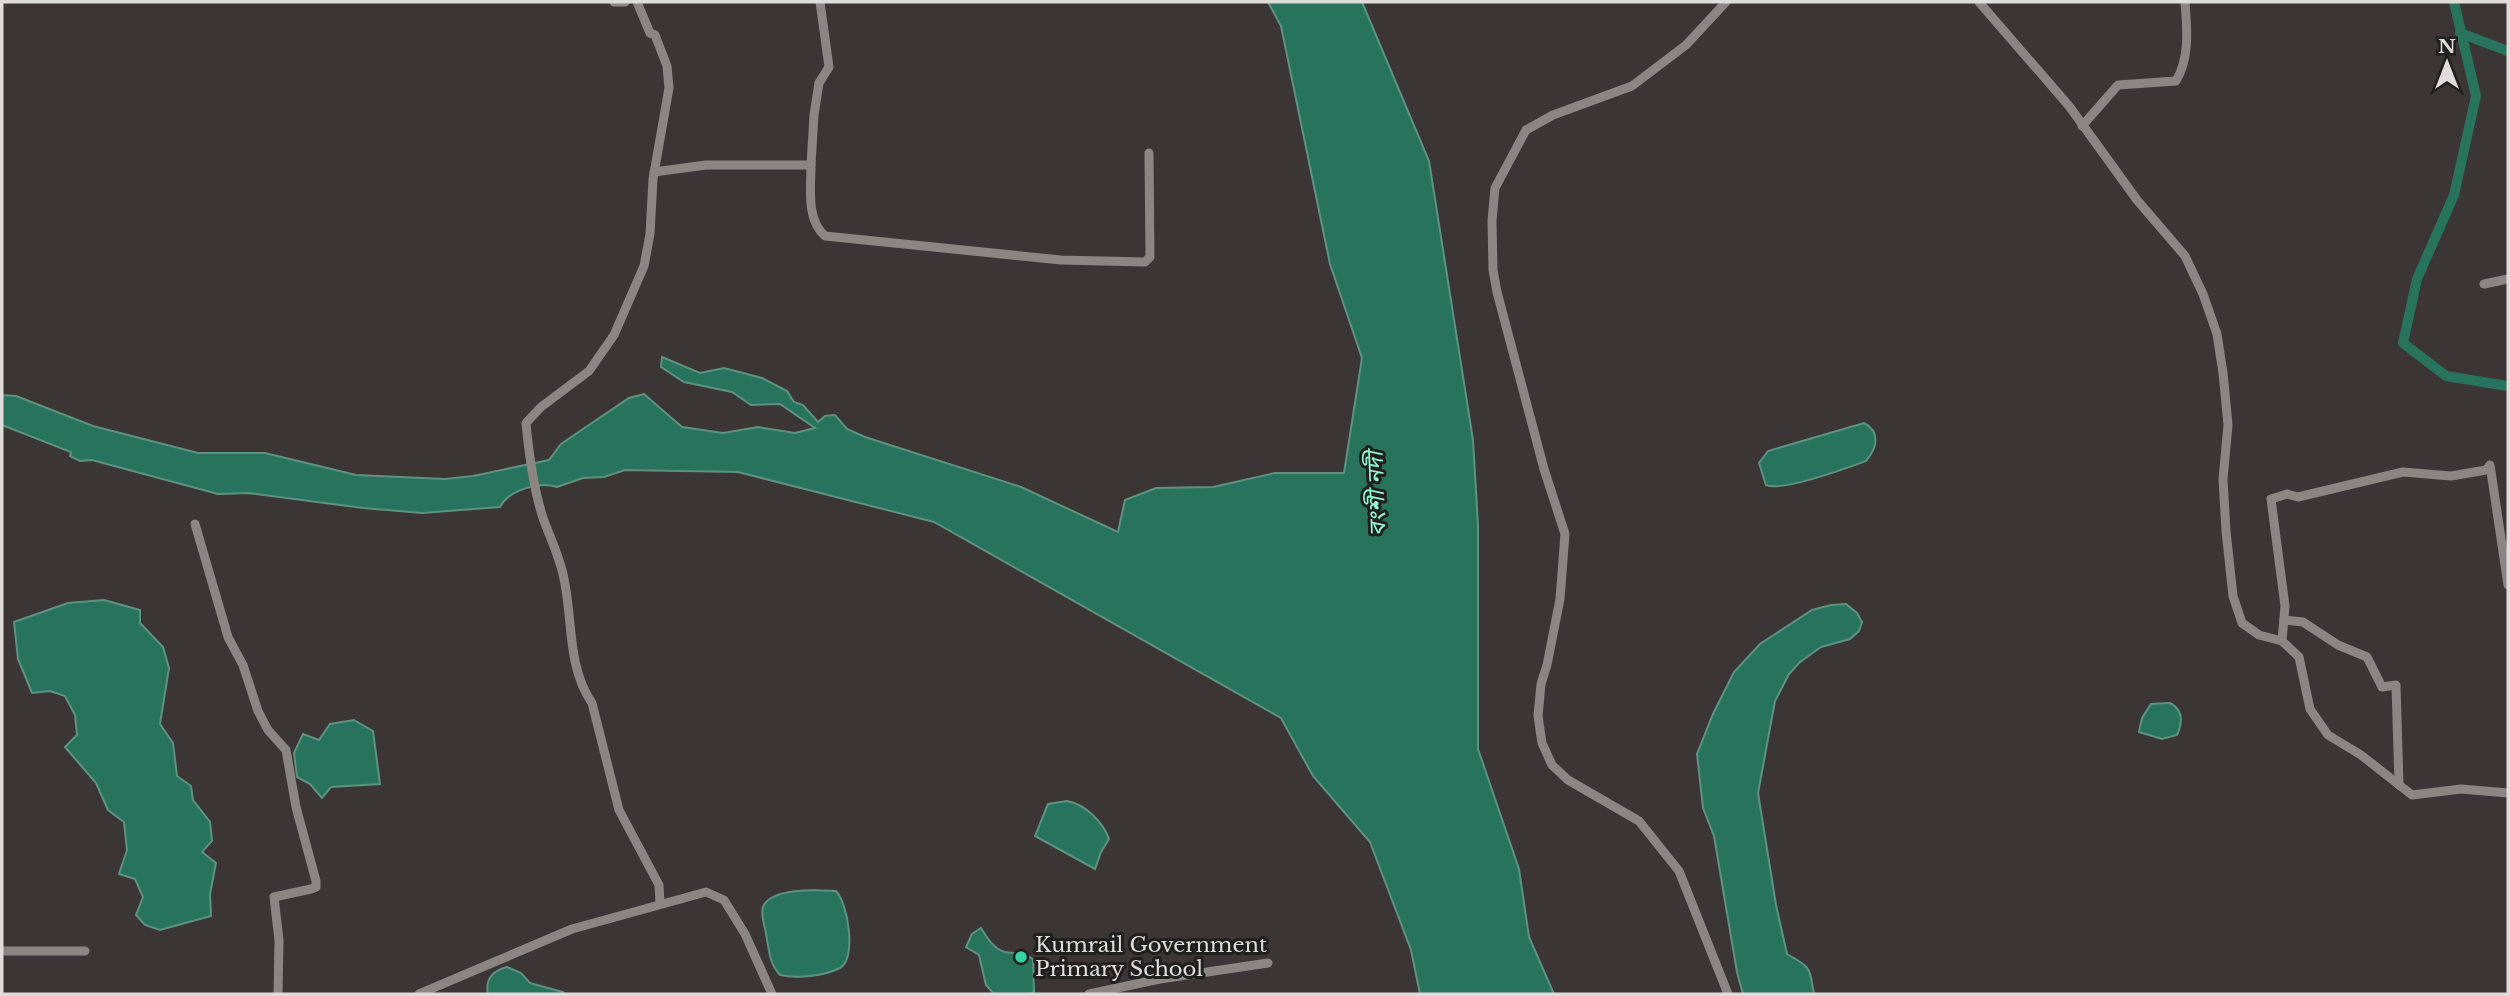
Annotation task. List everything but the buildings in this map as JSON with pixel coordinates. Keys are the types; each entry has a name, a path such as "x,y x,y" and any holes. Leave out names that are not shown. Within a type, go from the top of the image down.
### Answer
{"street":[{"path":"614,2 625,2"},
{"path":"637,2 650,33 655,35 667,66 669,88 654,173 650,234 644,266 614,335 589,371 541,407 526,423 530,464 539,503 544,521 554,540 565,579 576,662 584,692 592,703 619,810 659,886 660,903"},
{"path":"820,2 829,67 819,83 814,115 812,214 817,229 825,236 1062,260 1145,261 1150,257 1149,153"},
{"path":"1726,2 1686,44 1632,86 1553,115 1526,130 1495,188 1492,220 1493,270 1497,292 1544,469 1565,534 1560,599 1541,684 1538,716 1542,743 1552,765 1568,780 1639,821 1679,871 1728,994"},
{"path":"1979,2 2069,106 2137,200 2185,256 2203,294 2217,334 2223,373 2228,425 2222,479 2233,596 2242,623 2259,635 2282,641 2299,657 2310,709 2328,735 2361,755 2412,794 2461,789 2508,793"},
{"path":"2082,126 2118,85 2176,81 2184,68 2187,24 2185,2"},
{"path":"654,173 706,165 811,165"},
{"path":"2484,284 2508,279"},
{"path":"2282,641 2286,606 2271,499 2287,494 2298,497 2403,472 2451,476 2486,470 2490,465 2508,585"},
{"path":"195,524 228,637 243,665 263,720 274,738 286,750 296,807 316,881 316,887 311,890 274,897 279,940 278,994"},
{"path":"2284,620 2304,622 2338,645 2367,657 2382,687 2396,685 2399,785"},
{"path":"419,994 444,990 517,951 572,929 706,892 724,900 745,934 772,994"},
{"path":"2,951 85,951"},
{"path":"1089,994 1160,979 1268,963"}],"water":[{"name":"বংশী নদী","path":"1268,2 1362,2 1429,161 1473,440 1478,525 1478,749 1519,869 1529,937 1554,994 1420,994 1411,950 1370,842 1313,776 1281,718 934,522 738,472 625,470 604,477 583,478 557,487 542,485 525,488 510,496 500,507 422,513 248,493 218,494 92,460 80,461 70,456 71,452 2,425 2,395 16,396 93,426 198,453 265,453 356,475 445,479 549,460 561,444 629,398 644,394 682,427 723,433 758,427 795,433 815,428 780,404 751,405 732,392 684,382 661,367 662,357 700,373 724,368 762,378 787,391 794,402 803,405 818,422 825,416 835,415 847,429 865,437 1021,487 1118,532 1125,500 1156,488 1213,487 1275,473 1344,473 1362,358 1330,264 1281,26"},
{"path":"1864,423 1873,431 1876,440 1866,461 1800,482 1766,485 1759,463 1768,451"},
{"path":"104,600 140,610 140,623 163,647 169,668 160,724 173,743 177,776 191,786 193,800 210,822 212,841 202,852 216,863 210,894 211,916 160,930 145,925 136,915 143,897 135,879 119,874 127,850 124,822 108,810 96,783 65,747 77,735 75,715 65,696 50,691 32,693 18,659 14,622 68,603"},
{"path":"1846,604 1857,613 1862,622 1859,631 1850,639 1821,647 1800,662 1789,674 1775,701 1758,793 1776,905 1787,954 1808,969 1814,994 1743,994 1714,836 1703,808 1697,754 1734,672 1760,644 1812,610"},
{"path":"2170,703 2181,717 2177,735 2162,739 2139,732 2142,718 2151,704"},
{"path":"354,720 373,731 380,784 331,787 322,798 310,784 297,777 294,753 303,734 319,740 330,724"},
{"path":"1067,801 1092,815 1109,839 1095,869 1035,836 1048,804"},
{"path":"807,890 836,891 844,907 849,931 845,963 834,971 818,975 780,975 770,956 762,917 763,907 775,896 785,893"},
{"path":"981,928 997,948 1033,959 1034,992 994,994 986,985 979,955 966,947 972,934"},
{"path":"507,967 521,973 530,983 564,994 488,994 491,976"}],"waterway":[{"path":"2454,2 2476,96 2454,195 2417,279 2403,343 2446,376 2508,386"},
{"path":"2460,33 2508,51"}],"place":[{"name":"Kumrail Government Primary School","path":"1021,957"}]}
